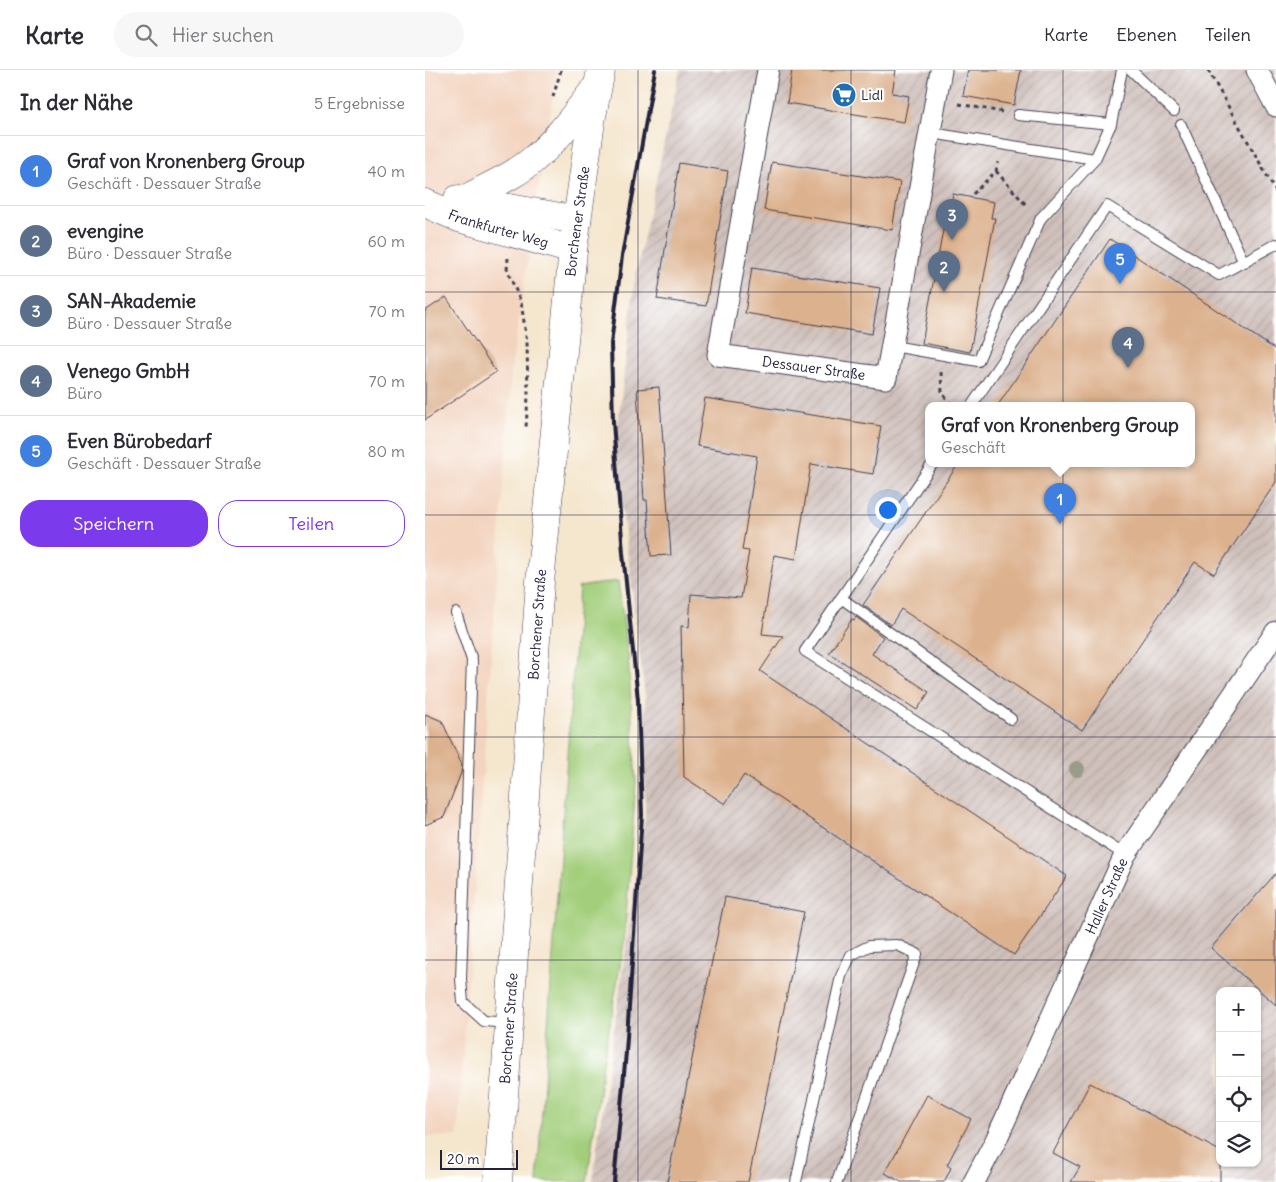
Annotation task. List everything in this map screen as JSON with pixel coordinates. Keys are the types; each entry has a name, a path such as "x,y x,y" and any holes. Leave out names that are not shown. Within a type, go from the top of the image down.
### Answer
{"main road":[{"path":"465,199 535,159 563,130 599,78"},
{"name":"Borchener Straße","path":"498,1182 540,582 573,250 599,78"},
{"name":"Frankfurter Weg","path":"425,197 465,199 577,220"},
{"name":"Frankfurter Weg","path":"425,204 459,218 573,250"}],"street":[{"name":"Dessauer Straße","path":"768,70 718,355 887,378 941,70"},
{"path":"1257,70 1276,106"},
{"name":"Haller Straße","path":"974,1182 996,1140 1125,855 1276,632"}],"lane":[{"path":"893,346 978,361 1041,218 1095,159 1111,124 1122,70"},
{"path":"1131,70 1174,111"},
{"path":"1018,114 1111,124"},
{"path":"1181,125 1244,262"},
{"path":"931,133 1095,159"},
{"path":"974,402 1107,206 1219,275 1276,244"},
{"path":"930,467 805,651 1125,855"},
{"path":"841,598 1011,718"},
{"path":"456,613 472,660 461,979 463,1002 485,1021 510,1023"},
{"path":"796,1182 841,976 851,955 869,946 897,945 917,954 837,1182"}],"path":[{"path":"1208,70 1276,192"},
{"path":"937,100 1018,114"},
{"path":"973,194 996,171 1002,145"},
{"path":"996,171 1041,218"},
{"path":"941,372 942,392 950,402"}],"shaded area":[{"path":"425,70 557,70 512,364 457,1136 425,1137"},
{"path":"680,70 1276,70 1276,1182 593,1182 645,816 645,696 615,450 635,278"}],"green space":[{"path":"618,581 628,655 636,782 624,943 603,1064 587,1182 537,1182 579,587"}],"building":[{"name":"Lidl","path":"792,70 896,70 892,93 909,96 904,122 787,103"},
{"path":"968,70 1021,70 1014,105 963,96"},
{"path":"772,162 900,182 892,230 764,210"},
{"path":"679,163 728,171 706,306 657,299"},
{"path":"953,194 994,202 991,218 995,218 970,352 922,343 947,209 950,209"},
{"path":"1110,239 1276,350 1276,482 1214,574 1195,562 1082,730 901,609 891,625 863,605 956,467 1195,467 1195,402 1000,402"},
{"path":"752,268 880,288 872,334 745,313"},
{"path":"446,297 496,372 425,420 425,311"},
{"path":"659,387 671,555 651,556 647,500 644,500 637,389"},
{"path":"705,398 881,426 873,474 811,464 796,559 774,555 762,634 783,636 760,671 1067,876 1014,955 744,775 725,804 684,777 681,626 689,627 691,594 741,598 749,551 742,550 757,456 697,446"},
{"path":"856,617 883,637 872,654 929,692 917,710 829,653 852,619 854,620"},
{"path":"425,714 442,721 462,765 461,773 444,817 425,825"},
{"path":"1276,873 1276,1005 1261,992 1261,987 1255,987 1211,948"},
{"path":"725,897 804,912 748,1182 667,1182"},
{"path":"1090,1083 1216,1149 1216,1167 1220,1167 1220,1182 1071,1182 1080,1167 1053,1153"},
{"path":"927,1095 971,1119 947,1165 951,1168 944,1182 901,1182 885,1173"}],"railway":[{"path":"614,1182 626,1052 642,815 638,700 623,553 613,422 611,344 622,256 655,70"}],"place":[{"name":"Lidl","path":"844,95"},
{"name":"SAN-Akademie","path":"952,240"},
{"name":"Even Bürobedarf","path":"1120,284"},
{"name":"evengine","path":"944,292"},
{"name":"Venego GmbH","path":"1128,368"},
{"name":"Graf von Kronenberg Group","path":"1060,524"}]}
